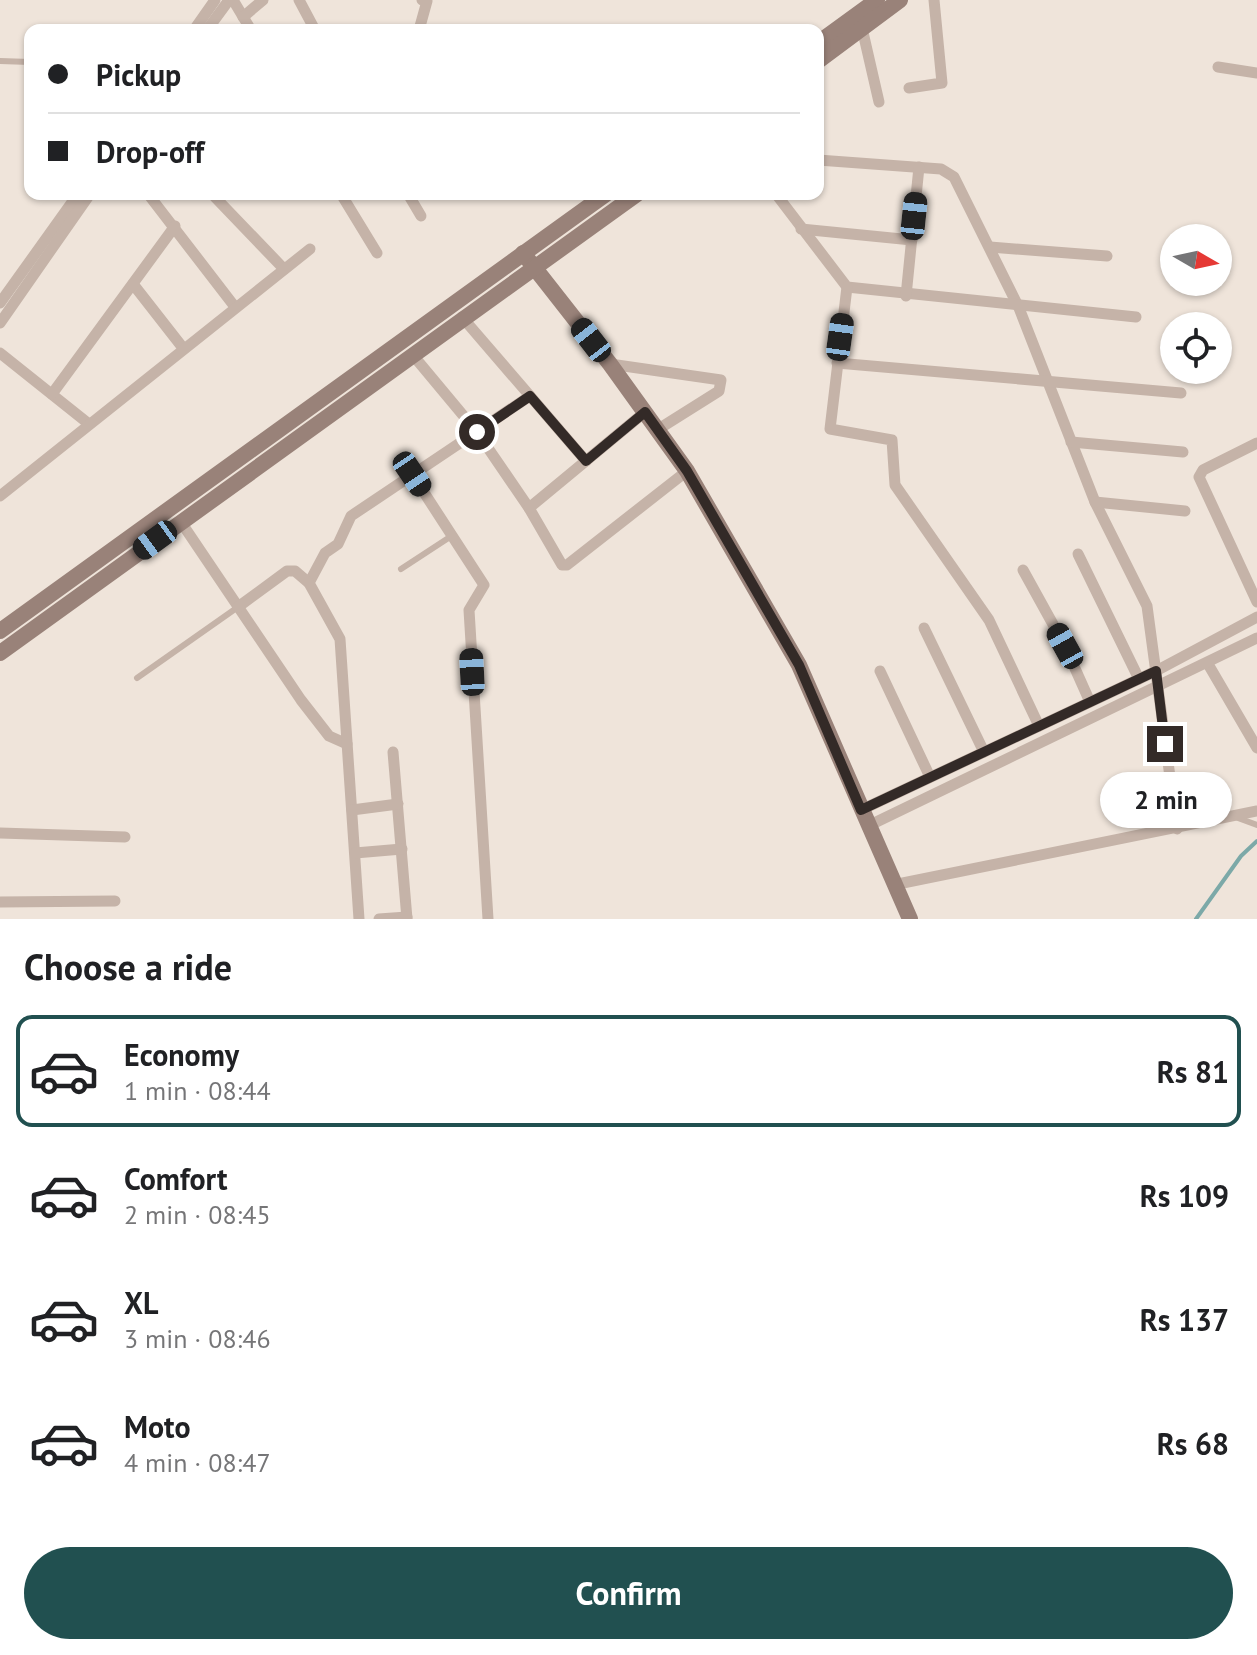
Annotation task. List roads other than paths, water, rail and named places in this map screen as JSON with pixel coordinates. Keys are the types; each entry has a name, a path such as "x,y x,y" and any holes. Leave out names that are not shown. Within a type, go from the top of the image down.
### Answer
{"main road":[{"path":"824,39 877,0"},
{"path":"824,56 900,0"},
{"path":"0,631 598,200"},
{"path":"0,653 462,317 629,200"},
{"path":"523,253 610,364 687,471 799,665 910,919"}],"street":[{"path":"198,24 215,0"},
{"path":"212,24 231,0 247,24"},
{"path":"243,17 263,0"},
{"path":"299,0 312,24"},
{"path":"421,24 427,1 422,0"},
{"path":"909,88 942,83 934,0"},
{"path":"862,28 879,102"},
{"path":"1218,67 1257,73"},
{"path":"824,160 941,169 954,177 1019,308 1095,502 1147,606 1177,829"},
{"path":"906,296 919,167"},
{"path":"0,303 74,200"},
{"path":"0,323 86,200"},
{"path":"153,200 235,307"},
{"path":"218,200 284,269"},
{"path":"345,200 377,253"},
{"path":"412,200 421,216"},
{"path":"780,200 847,287 1019,308 1136,317"},
{"path":"52,394 175,226"},
{"path":"801,229 912,240"},
{"path":"990,247 1107,256"},
{"path":"0,496 310,249"},
{"path":"133,284 183,348"},
{"path":"847,287 830,429 892,440 895,485 989,620 1039,726"},
{"path":"462,317 586,461"},
{"path":"0,353 89,424"},
{"path":"412,354 477,432 529,508 559,563 567,565 687,471"},
{"path":"837,363 1050,384 1181,393"},
{"path":"610,364 721,380 719,391 657,430"},
{"path":"309,583 325,553 338,544 348,519 530,396"},
{"path":"529,508 645,412"},
{"path":"1071,442 1183,452"},
{"path":"1257,443 1203,470 1199,477 1257,602"},
{"path":"412,474 484,585 469,610 488,919"},
{"path":"1095,502 1185,511"},
{"path":"181,522 274,662 329,736 347,744"},
{"path":"1078,554 1139,679"},
{"path":"1023,570 1065,646 1090,702"},
{"path":"238,607 287,571 295,571 309,583 339,635 359,919"},
{"path":"864,818 930,777 1156,671 1257,617"},
{"path":"924,628 984,752"},
{"path":"864,818 1013,758 1257,638"},
{"path":"1208,664 1257,748"},
{"path":"880,671 930,777"},
{"path":"1006,741 1013,758"},
{"path":"379,919 407,918 393,752"},
{"path":"352,810 398,804"},
{"path":"889,876 1177,829 1257,811"},
{"path":"0,833 125,837"},
{"path":"355,853 402,849"},
{"path":"0,902 115,901"}],"lane":[{"path":"0,61 24,62"},
{"path":"401,569 453,535"},
{"path":"137,678 238,607"},
{"path":"1235,817 1254,823"}],"waterway":[{"path":"1196,919 1241,856 1257,841"}]}
